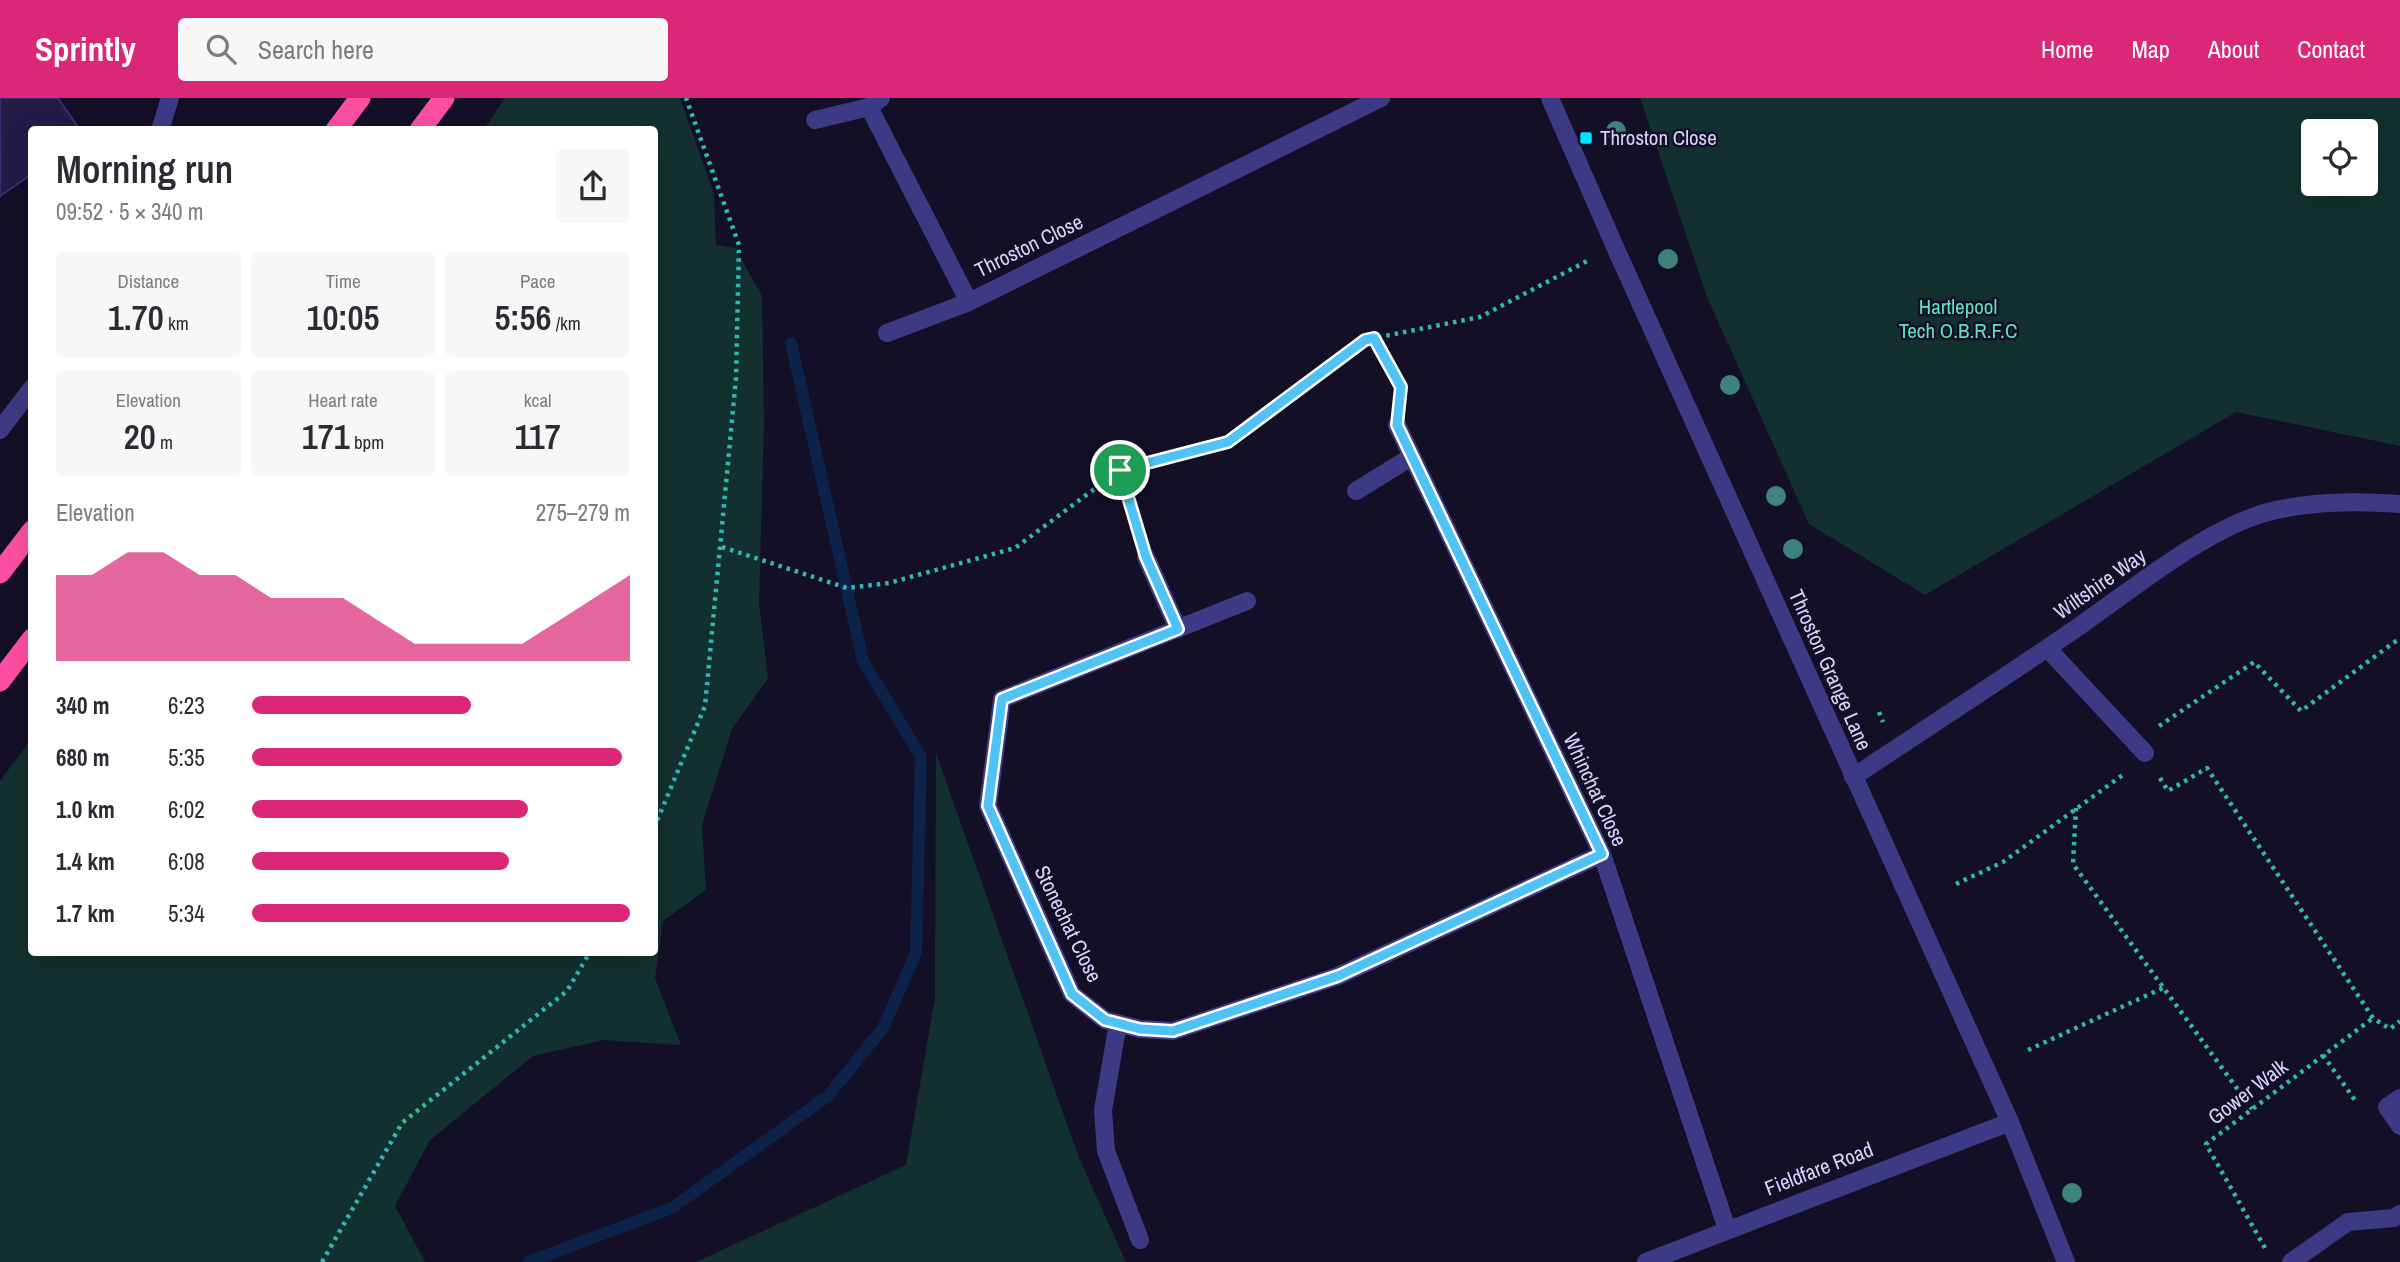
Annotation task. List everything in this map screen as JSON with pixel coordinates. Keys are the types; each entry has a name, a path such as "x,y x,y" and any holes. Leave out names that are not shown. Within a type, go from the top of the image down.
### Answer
{"highway":[{"path":"339,126 360,98"},
{"path":"423,126 444,98"},
{"path":"0,573 28,536"},
{"path":"0,681 28,644"}],"street":[{"path":"161,126 170,98"},
{"name":"Throston Close","path":"875,102 969,302 1381,98"},
{"name":"Throston Grange Lane","path":"1550,98 1853,778 2010,1122 2066,1262"},
{"path":"815,120 875,102"},
{"path":"887,333 969,302"},
{"path":"0,430 28,393"},
{"name":"Whinchat Close","path":"1397,425 1602,854 1727,1229"},
{"path":"1356,491 1411,457"},
{"name":"Wiltshire Way","path":"1853,778 2048,649 2198,544 2227,528 2267,512 2311,504 2350,500 2400,504"},
{"path":"1146,557 1178,629"},
{"name":"Stonechat Close","path":"1247,601 1002,699 988,806 1072,994 1105,1020 1140,1029 1173,1031 1338,976 1602,854"},
{"path":"2048,649 2143,750"},
{"path":"1118,1023 1103,1110 1107,1151 1139,1240"},
{"path":"2400,1098 2387,1107 2400,1126"},
{"name":"Fieldfare Road","path":"1646,1262 2010,1122"},
{"path":"2291,1262 2348,1222 2394,1218 2400,1214"}],"path":[{"path":"658,818 705,706 736,378 740,245 686,98"},
{"path":"722,547 847,587 889,583 1015,548 1120,470 1228,442 1365,340 1480,317 1615,247"},
{"path":"1374,338 1401,387 1397,425"},
{"path":"1120,470 1146,557"},
{"path":"1956,884 2003,862 2076,808 2143,750 2255,662 2301,711 2400,638"},
{"path":"2143,750 2168,791 2207,768 2373,1017 2389,1029 2400,1021"},
{"path":"2076,808 2073,864 2252,1109"},
{"path":"322,1262 402,1123 567,991 588,956"},
{"path":"2028,1049 2163,988"},
{"name":"Gower Walk","path":"2265,1249 2206,1143 2373,1017"}],"green space":[{"path":"505,98 680,98 714,194 716,245 735,248 762,296 764,423 759,602 768,678 732,729 702,825 706,890 663,921 655,978 681,1045 603,1040 533,1056 430,1140 395,1206 425,1262 0,1262 0,781 28,743 28,956 658,956 658,126 486,126"},
{"name":"Hartlepool Tech O.B.R.F.C","path":"1640,98 2400,98 2400,446 2236,412 1925,595 1809,524 1707,297"},
{"path":"936,753 1079,1158 1126,1262 696,1262 906,1165 935,998"}],"building":[{"path":"0,98 58,98 77,126 28,126 28,177 0,196"}],"waterway":[{"path":"528,1262 672,1208 828,1096 883,1028 916,953 921,757 863,661 791,343"}],"place":[{"name":"Throston Close","path":"1586,138"}],"route":[{"path":"1374,338 1401,387 1397,425 1602,854 1338,976 1173,1031 1140,1029 1105,1020 1088,1009 1072,994 988,806 1002,699 1178,629 1146,557 1120,470 1228,442 1365,340 1374,338"}]}
